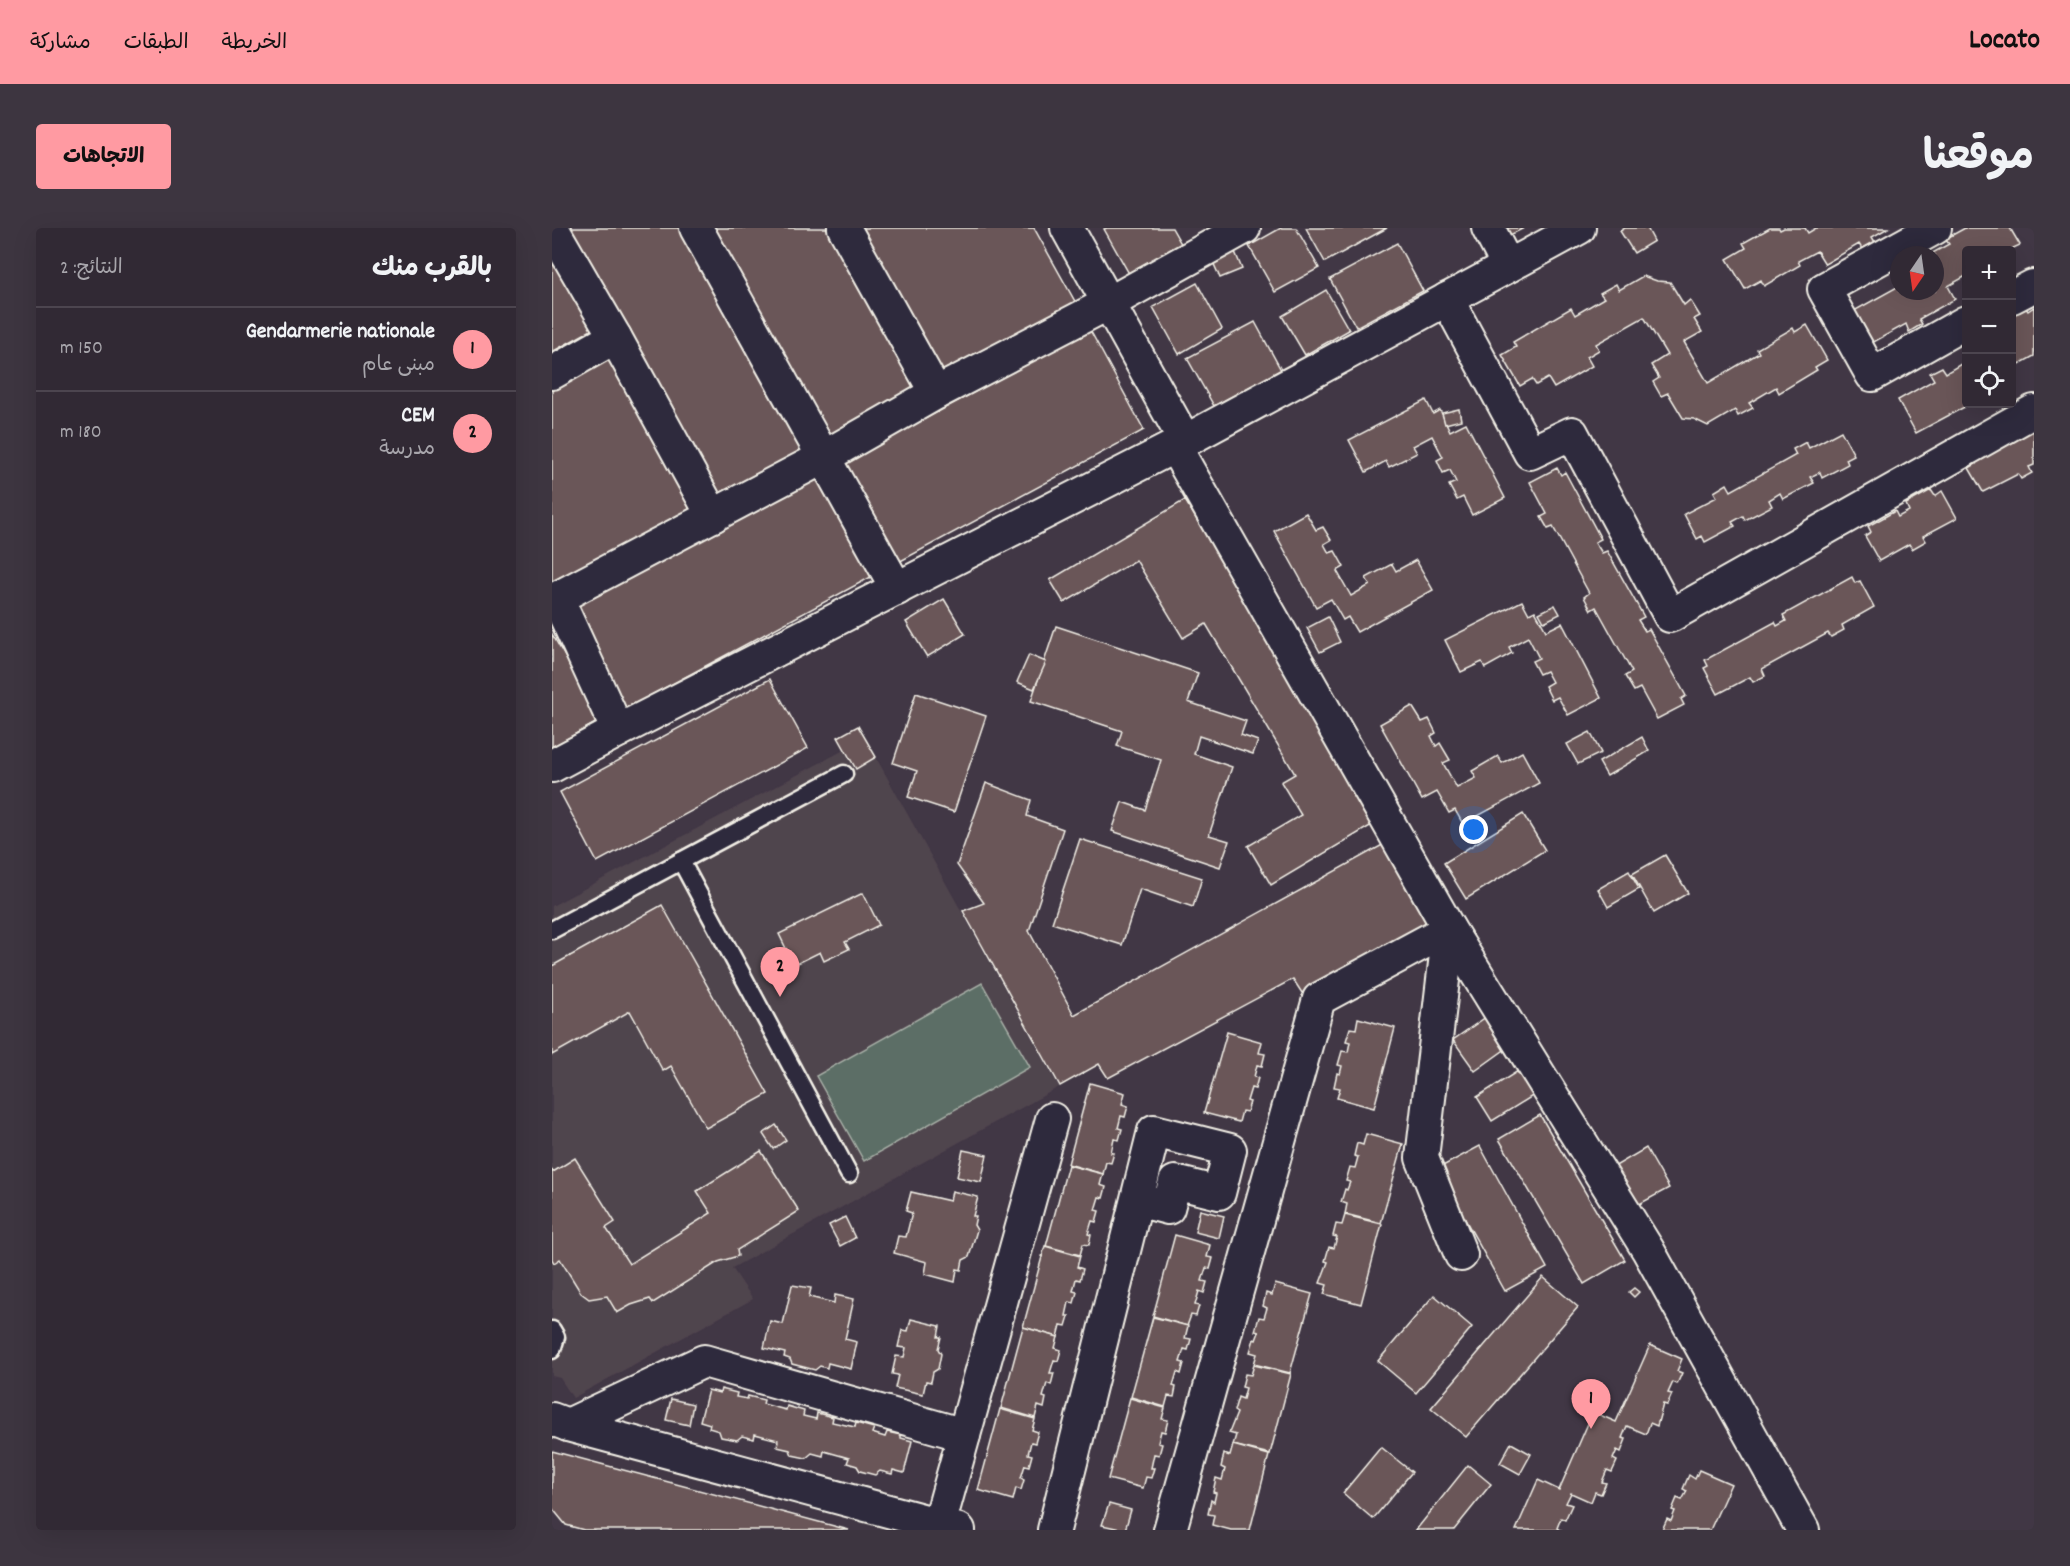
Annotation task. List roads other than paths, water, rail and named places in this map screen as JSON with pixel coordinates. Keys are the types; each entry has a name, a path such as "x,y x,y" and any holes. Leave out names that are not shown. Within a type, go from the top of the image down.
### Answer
{"street":[{"path":"552,228 615,337 713,516"},
{"path":"696,228 897,589"},
{"path":"844,228 936,393"},
{"path":"1067,228 1180,444 1449,930 1648,1250 1803,1530"},
{"path":"618,731 555,599 824,457 936,393 1108,303 1244,228"},
{"path":"1488,228 1508,266"},
{"path":"552,766 1180,444 1579,228"},
{"path":"1935,228 1824,290 1872,375 1962,324"},
{"path":"1447,299 1530,453 1572,432 1670,616 2034,411"},
{"path":"552,373 615,337"},
{"path":"1449,930 1422,1158 1461,1256"},
{"path":"1170,1530 1319,999 1449,930"},
{"path":"560,1422 949,1527 964,1435 1052,1119"},
{"path":"1054,1530 1137,1200"},
{"path":"560,1422 704,1361 964,1435"}],"lane":[{"path":"552,930 844,774"},
{"path":"681,861 849,1174"},
{"path":"552,1330 556,1337 552,1350"}],"place":[{"name":"CEM","path":"780,997"},
{"name":"Gendarmerie nationale","path":"1591,1429"}]}
